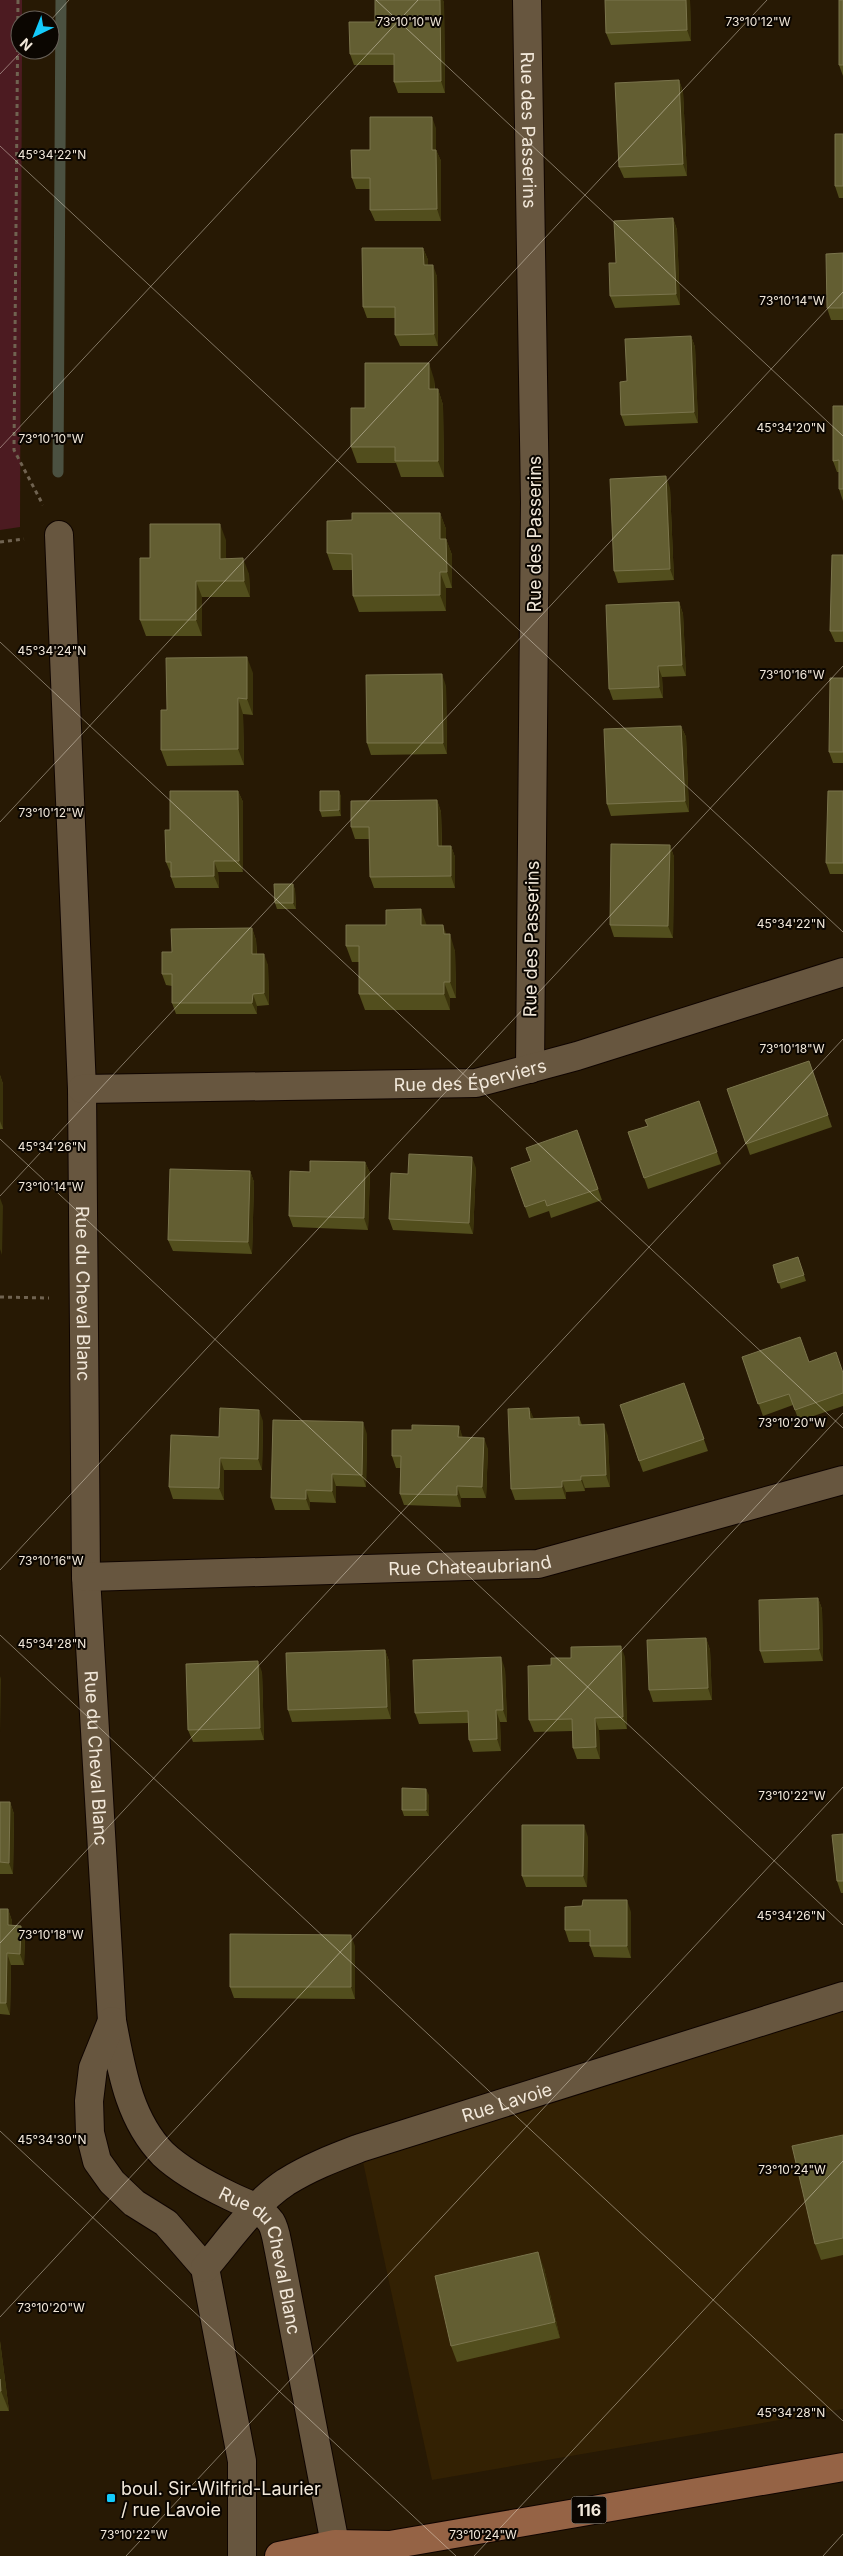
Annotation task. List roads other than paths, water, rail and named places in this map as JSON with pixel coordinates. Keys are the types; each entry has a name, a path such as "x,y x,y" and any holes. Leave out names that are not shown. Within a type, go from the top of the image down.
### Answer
{"main road":[{"name":"116","path":"279,2556 335,2544 390,2545 843,2467"}],"street":[{"name":"Rue des Passerins","path":"527,0 535,502 530,1069"},
{"name":"Rue du Cheval Blanc","path":"59,535 82,1089 82,1299 86,1577 112,2021 124,2083 140,2122 163,2153 193,2177 232,2197 257,2207 272,2224 279,2251 335,2544"},
{"name":"Rue des Éperviers","path":"82,1089 476,1084 577,1056 843,972"},
{"name":"Rue Chateaubriand","path":"86,1577 538,1564 843,1480"},
{"name":"Rue Lavoie","path":"205,2268 257,2207 285,2183 315,2166 360,2148 843,1996"},
{"name":"Rue du Cheval Blanc","path":"112,2021 93,2068 89,2101 90,2133 97,2161 112,2182 134,2203 166,2224 205,2268"},
{"path":"205,2268 242,2461 242,2556"}],"waterway":[{"path":"58,472 61,0"}],"place":[{"name":"boul. Sir-Wilfrid-Laurier / rue Lavoie","path":"111,2498"}]}
